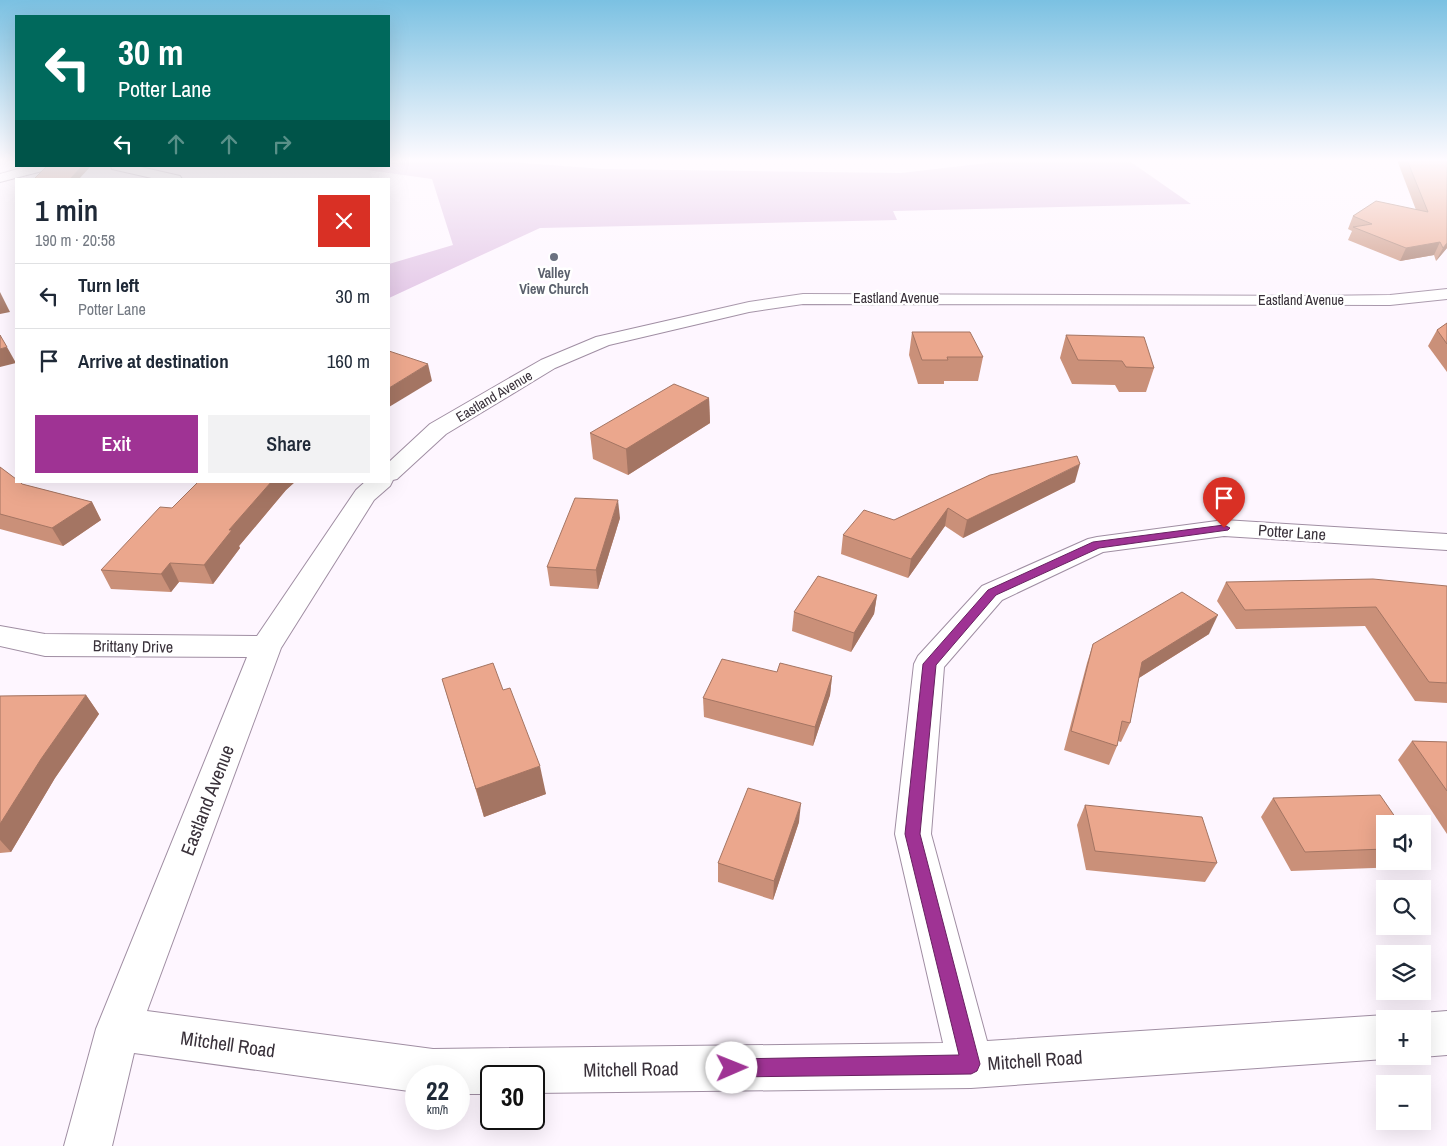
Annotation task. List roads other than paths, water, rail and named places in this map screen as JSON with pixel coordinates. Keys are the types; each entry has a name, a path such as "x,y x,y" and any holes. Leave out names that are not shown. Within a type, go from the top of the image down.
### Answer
{"street":[{"name":"Eastland Avenue","path":"390,473 438,429 548,364 603,341 750,307 804,299 1313,301 1390,300 1447,294"},
{"name":"Eastland Avenue","path":"88,1146 118,1029 266,647 365,495 378,483"},
{"name":"Potter Lane","path":"971,1064 912,834 929,664 992,593 1097,545 1224,528 1447,542"},
{"name":"Brittany Drive","path":"0,636 45,645 266,647"},
{"name":"Mitchell Road","path":"118,1029 433,1072 971,1064 1376,1038"},
{"path":"1431,1034 1447,1033"}],"place":[{"name":"Valley View Church","path":"554,257"}]}
